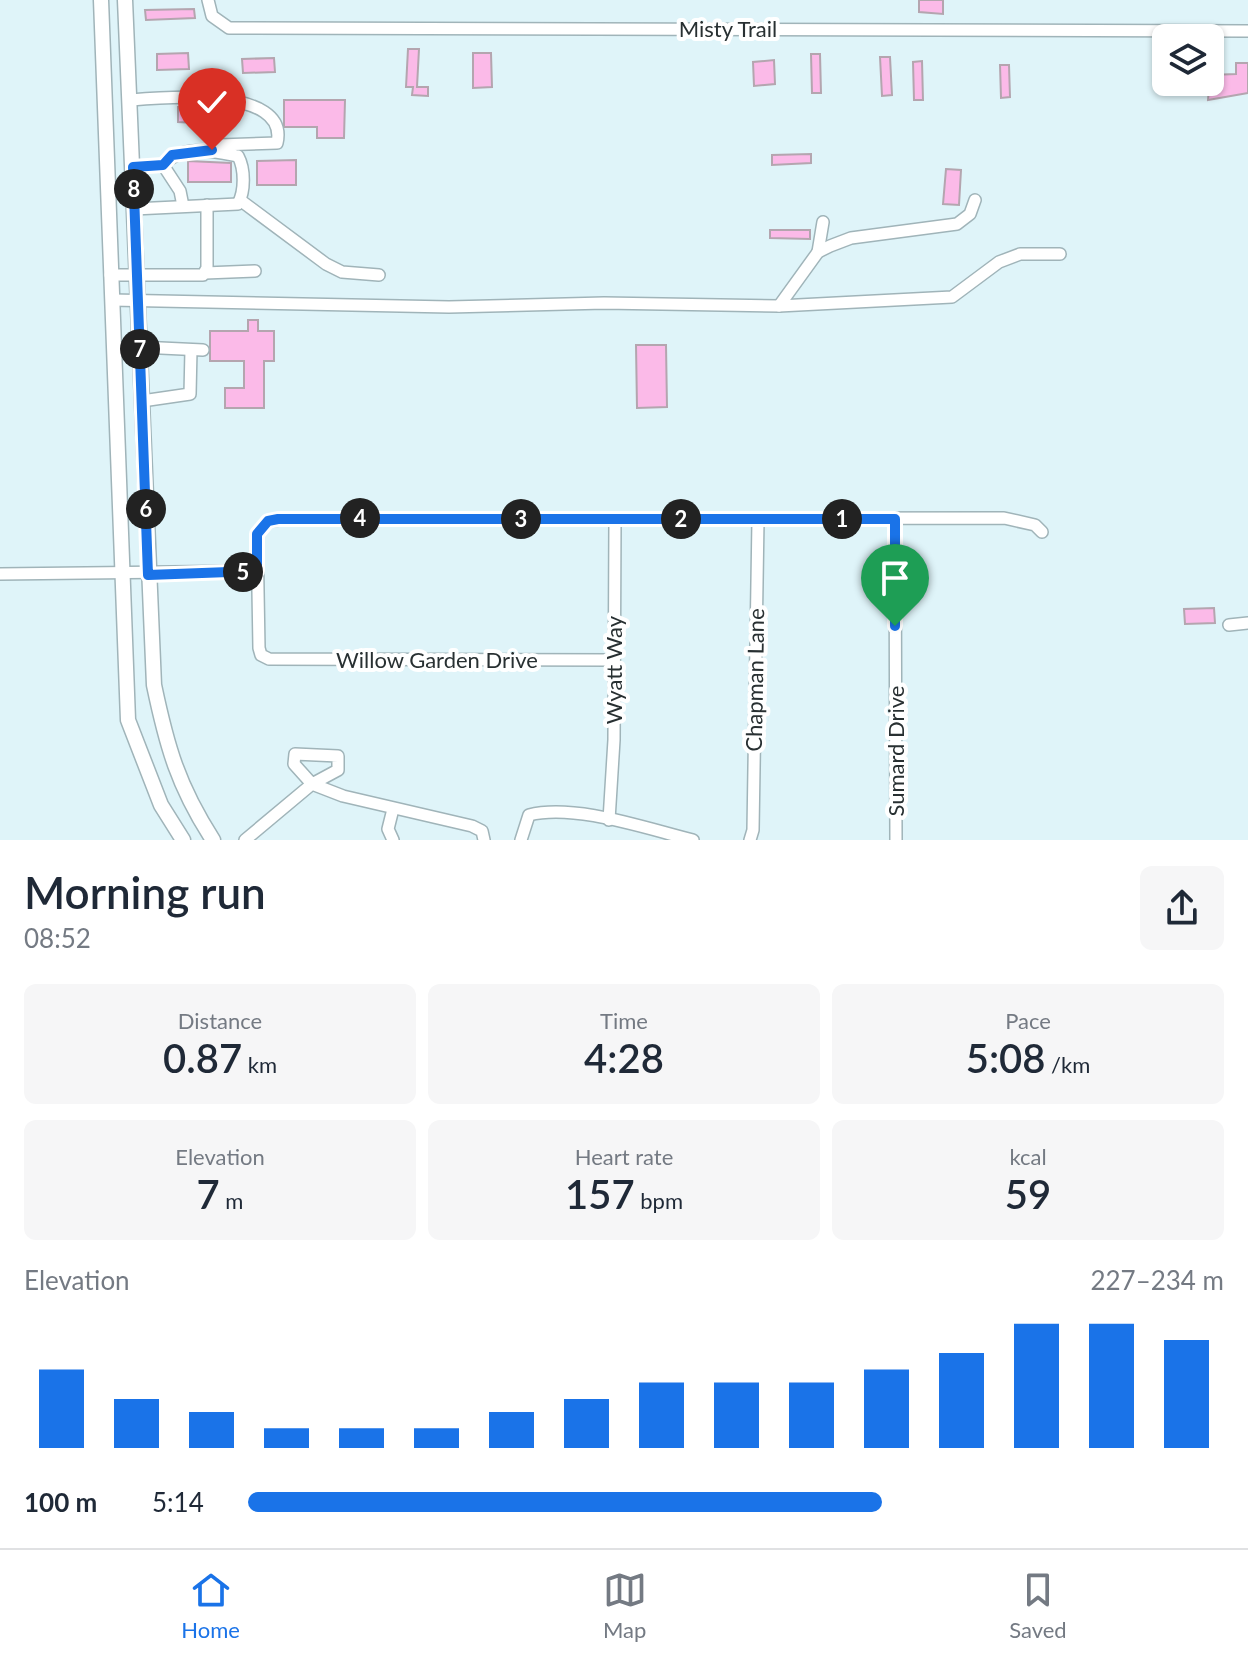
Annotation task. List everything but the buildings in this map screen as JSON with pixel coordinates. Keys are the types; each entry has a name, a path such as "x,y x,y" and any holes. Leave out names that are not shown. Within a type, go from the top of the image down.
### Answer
{"main road":[{"path":"101,0 128,720 161,805 183,840"},
{"path":"125,0 154,685 167,747 187,799 213,840"}],"street":[{"name":"Misty Trail","path":"208,0 212,16 229,28 1248,31"},
{"path":"131,100 198,97 235,101 266,112 277,129 277,143 219,145 212,150"},
{"path":"133,167 163,165 172,155 212,150 238,156 242,163 238,204 134,209"},
{"path":"163,165 180,191 183,206"},
{"path":"240,200 326,264 342,272 379,275"},
{"path":"818,252 851,238 957,224 970,214 975,200"},
{"path":"205,273 207,205"},
{"path":"779,306 818,252 823,222"},
{"path":"112,300 449,307 604,303 779,306 952,297 999,262 1020,254 1060,254"},
{"path":"110,275 255,271"},
{"path":"140,347 197,350 190,394 142,401"},
{"path":"0,574 148,575 257,571 257,534 268,521 1004,518 1035,525 1042,532"},
{"name":"Wyatt Way","path":"609,820 615,519"},
{"name":"Sumard Drive","path":"895,519 896,840"},
{"name":"Chapman Lane","path":"750,840 753,830 758,520"},
{"name":"Willow Garden Drive","path":"257,571 261,655 285,659 614,660"},
{"path":"1229,625 1248,623"},
{"path":"245,840 312,784 393,809 472,826 482,831 484,840"},
{"path":"393,809 388,829 393,840"},
{"path":"521,840 529,815 542,812 609,820 693,840"}],"route":[{"path":"212,150 172,155 163,165 133,167 148,575 257,571 257,534 268,521 278,519 895,519 895,626"}]}
